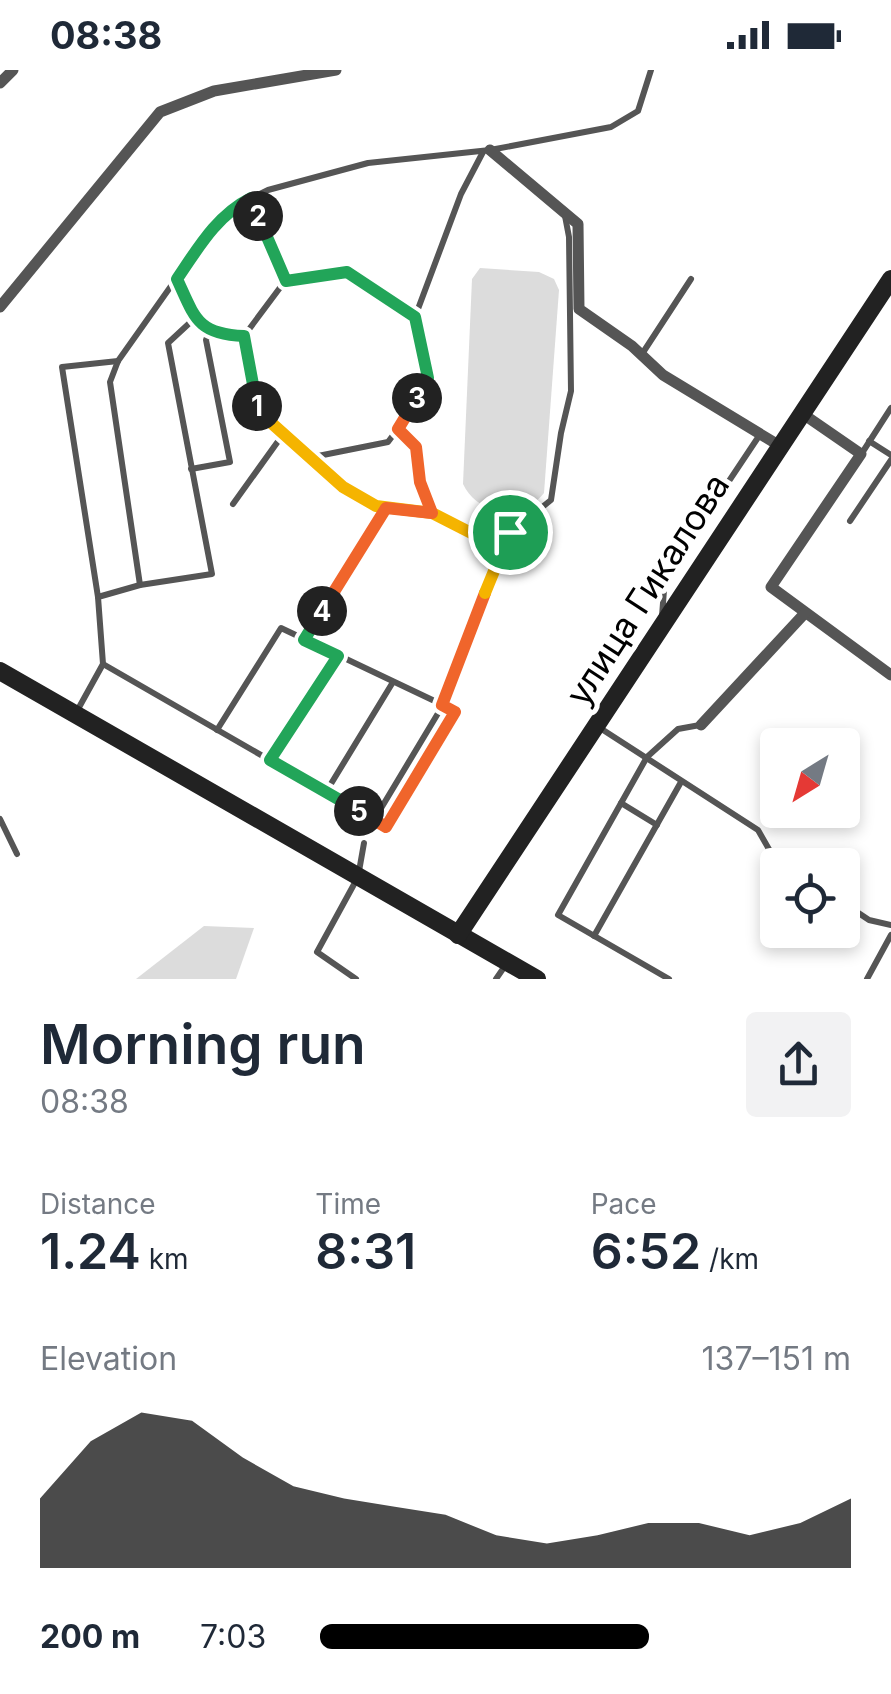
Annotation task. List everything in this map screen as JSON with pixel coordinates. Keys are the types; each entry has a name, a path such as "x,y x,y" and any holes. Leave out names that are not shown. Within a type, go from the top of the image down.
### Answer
{"main road":[{"name":"улица Гикалова","path":"458,935 891,280"},
{"path":"0,672 537,979"}],"street":[{"path":"0,83 13,70"},
{"path":"0,307 160,112 214,91 336,70"},
{"path":"487,150 578,224 579,309 662,375 780,446"},
{"path":"803,414 861,454 771,588 891,675"},
{"path":"701,725 804,612"}],"lane":[{"path":"140,585 110,382 118,360 204,238 233,207 268,190 368,164 487,150 611,128 638,111 651,70"},
{"path":"313,456 388,442 428,378 415,317 462,194 487,150"},
{"path":"251,198 286,281"},
{"path":"415,317 347,272 286,281 244,336 258,411 313,456 343,487 376,506 432,513 483,539 510,532 551,500 560,432 572,391 570,238 565,216"},
{"path":"641,355 690,278"},
{"path":"177,279 195,318 218,335 244,336"},
{"path":"98,597 140,585 212,574 168,343 195,318"},
{"path":"190,469 230,462 206,340 210,329"},
{"path":"75,714 103,664 98,597 62,367 118,360"},
{"path":"861,454 891,408"},
{"path":"398,429 416,447 420,482 432,513"},
{"path":"662,628 665,577 761,432"},
{"path":"233,504 284,433"},
{"path":"850,521 891,458 869,441"},
{"path":"304,640 386,508"},
{"path":"375,823 442,705 510,532"},
{"path":"103,664 375,823 386,827 455,712 281,628 216,730"},
{"path":"270,760 338,656"},
{"path":"326,792 394,682"},
{"path":"669,979 558,914 647,757 678,729 701,725"},
{"path":"596,726 758,830 768,848"},
{"path":"594,936 681,782"},
{"path":"621,803 656,825"},
{"path":"0,819 18,854"},
{"path":"356,979 318,952 358,877 364,842"},
{"path":"860,914 891,925"},
{"path":"867,979 891,934"},
{"path":"496,979 507,962"}],"shaded area":[{"path":"480,268 539,272 554,279 559,290 544,493 535,502 513,511 479,503 463,484 472,279"},
{"path":"204,926 254,928 236,979 136,979"}],"route":[{"path":"510,532 442,705 455,712 386,827 270,760 338,656 304,640 386,508 432,513 420,482 416,447 398,429 428,378 415,317 347,272 286,281 251,198 233,207 204,238 177,279 195,318 218,335 244,336 258,411 313,456 343,487 376,506 432,513 483,539 510,532"}]}
